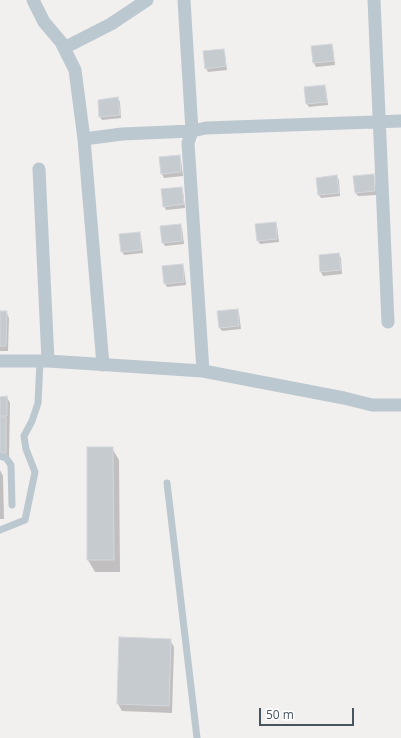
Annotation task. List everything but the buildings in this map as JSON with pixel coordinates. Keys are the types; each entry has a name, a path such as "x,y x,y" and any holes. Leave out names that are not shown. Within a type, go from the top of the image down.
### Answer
{"street":[{"path":"33,0 44,22 61,42 75,70 84,139 103,364"},
{"path":"64,48 111,24 147,0"},
{"path":"184,0 192,131 188,143 203,371"},
{"path":"374,0 388,322"},
{"path":"84,139 122,134 192,131 206,128 401,121"},
{"path":"39,169 44,361"},
{"path":"0,361 44,361 203,371 344,398 372,405 401,405"}],"lane":[{"path":"0,530 25,520 35,472 26,449 24,436 32,421 38,403 44,361"},
{"path":"0,456 6,458 11,465 12,505"},
{"path":"167,483 197,738"}]}
